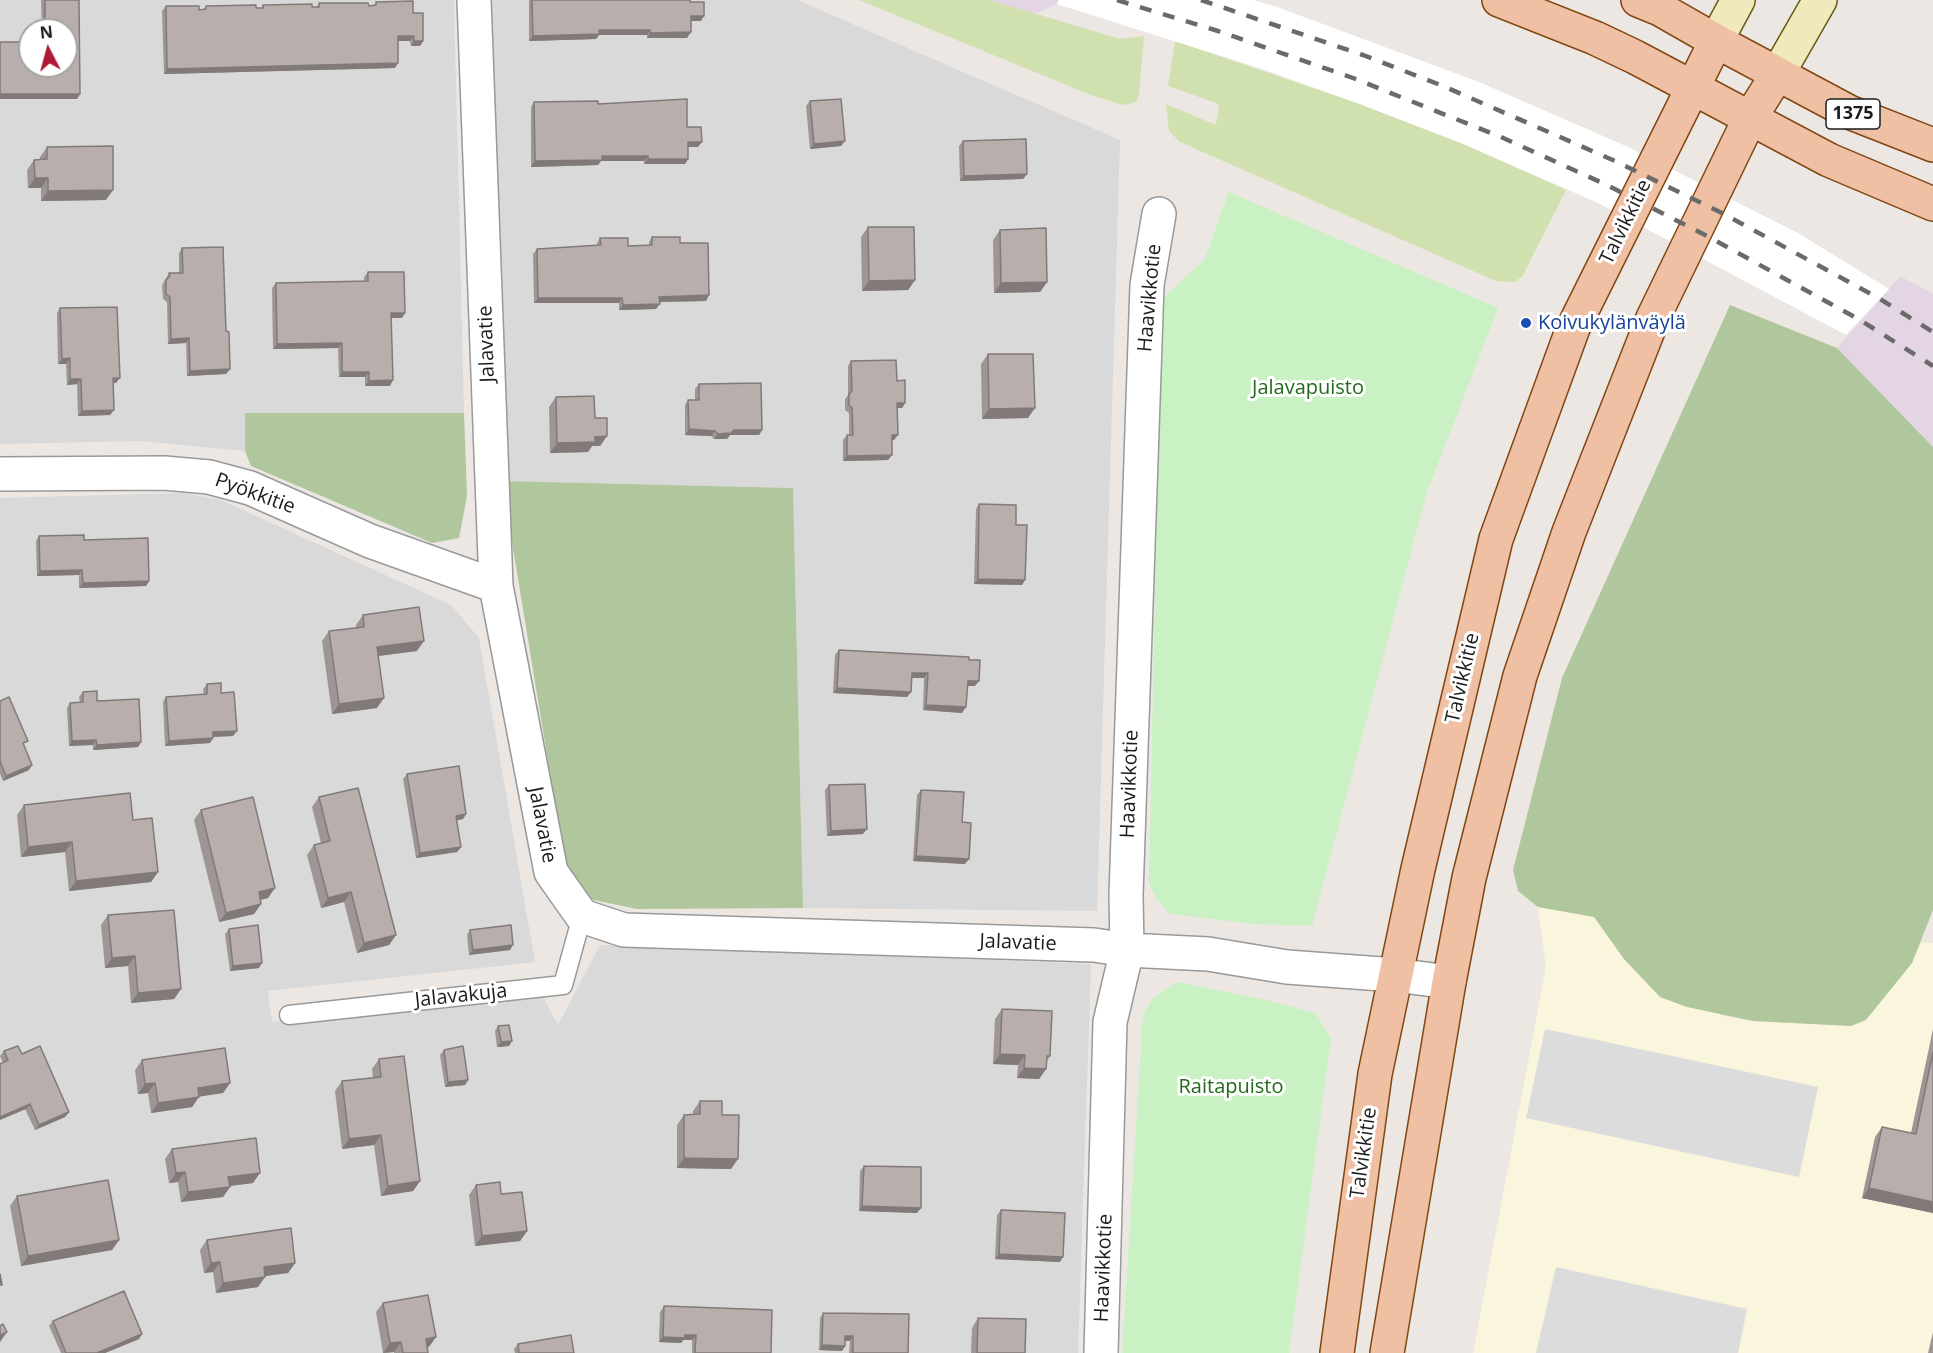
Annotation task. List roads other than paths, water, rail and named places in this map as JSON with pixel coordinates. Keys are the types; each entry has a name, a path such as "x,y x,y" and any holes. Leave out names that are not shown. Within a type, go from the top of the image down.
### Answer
{"main road":[{"path":"1499,0 1596,38 1829,160 1933,204"},
{"name":"1375","path":"1638,0 1660,9 1777,75 1849,112 1933,145"},
{"path":"1716,41 1738,0"},
{"path":"1388,1353 1449,982 1469,879 1520,676 1569,532 1653,318 1750,118 1820,0"},
{"name":"Talvikkitie","path":"1337,1353 1375,1074 1395,975 1496,539 1573,328 1716,41"}],"street":[{"name":"Jalavatie","path":"474,0 496,586 552,872 582,916 624,930 1094,945 1127,950 1208,954 1287,968 1395,975 1449,982"},
{"name":"Haavikkotie","path":"1101,1353 1110,1022 1127,950 1126,883 1147,285 1159,214"},
{"name":"Pyökkitie","path":"0,474 164,473 209,477 250,488 370,541 496,586"}],"lane":[{"name":"Jalavakuja","path":"289,1015 563,985 582,916"}],"railway":[{"path":"1117,0 1218,31 1353,78 1501,137 1607,185 1707,236 1860,320 1933,366"},
{"path":"1201,0 1363,55 1443,86 1615,161 1724,214 1880,299 1933,332"}],"place":[{"name":"Koivukylänväylä","path":"1526,323"}],"park label":[{"name":"Jalavapuisto","path":"1308,388"},
{"name":"Raitapuisto","path":"1231,1087"}]}
